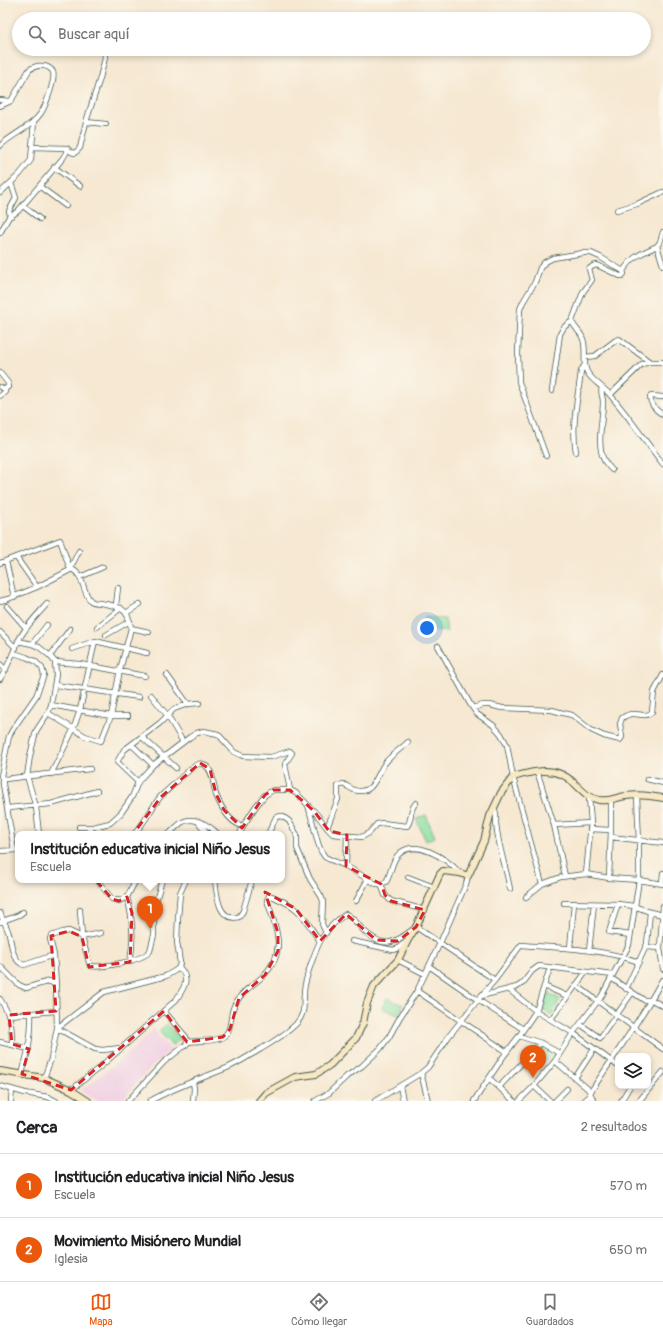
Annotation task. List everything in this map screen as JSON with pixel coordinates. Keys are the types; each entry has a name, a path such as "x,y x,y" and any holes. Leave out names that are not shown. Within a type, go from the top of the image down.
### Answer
{"street":[{"path":"33,147 67,148 71,152 75,153 80,148 105,56"},
{"path":"0,106 11,101 29,70 33,67 43,66 52,70 54,79 45,106 34,121 0,146"},
{"path":"0,100 11,101"},
{"path":"0,193 20,174 31,160 34,121"},
{"path":"86,122 106,124"},
{"path":"10,215 14,215 23,206 63,158 67,148"},
{"path":"54,167 80,186"},
{"path":"0,233 10,215 9,211 16,198 11,183"},
{"path":"39,186 66,206"},
{"path":"617,210 637,204 663,192"},
{"path":"23,206 40,219"},
{"path":"552,391 561,332 566,324 572,321 583,292 592,280 589,269 595,265 600,266 621,276 624,274 622,271 637,255 657,246 663,232"},
{"path":"657,246 663,265"},
{"path":"546,456 519,382 518,353 520,309 535,282 540,268 545,262 553,258 591,253 622,271"},
{"path":"572,321 584,340 586,348 585,364 590,376 610,395 663,464"},
{"path":"585,356 595,356 619,339 650,362"},
{"path":"610,395 642,364 650,362 663,362"},
{"path":"576,452 574,440 580,370 585,364"},
{"path":"0,372 8,383 8,387 2,388 5,392 0,396"},
{"path":"602,387 601,392 603,403 600,430 602,454 604,461 612,470"},
{"path":"663,397 650,397 650,400 656,409 663,416"},
{"path":"0,563 60,540 70,569"},
{"path":"0,601 14,597 37,587 70,569 79,551"},
{"path":"16,557 37,587"},
{"path":"6,561 14,597"},
{"path":"80,576 103,567"},
{"path":"48,713 73,730 101,741 111,716 125,647 131,628 130,621 122,608 94,603 90,600 80,576 72,568 70,569"},
{"path":"116,606 118,588"},
{"path":"0,679 6,670 14,654 18,641 26,628 47,604"},
{"path":"126,613 140,604"},
{"path":"7,606 26,628"},
{"path":"97,627 122,608"},
{"path":"106,635 130,621"},
{"path":"32,644 47,625"},
{"path":"131,628 149,632"},
{"path":"50,656 70,629"},
{"path":"0,632 16,648"},
{"path":"18,641 32,644 50,656 55,662 56,675 51,705 48,713 36,731 27,776 36,807 39,831"},
{"path":"51,774 73,730 80,710 95,641"},
{"path":"72,649 95,641 148,653"},
{"path":"438,646 477,714 493,725 501,734 507,745 513,777 542,884"},
{"path":"14,654 35,661 42,668 44,675 36,696 13,728 1,776 15,845"},
{"path":"55,662 120,670 145,676"},
{"path":"0,664 6,670"},
{"path":"167,675 188,704"},
{"path":"473,708 483,705 490,705 502,708 552,710 572,716 591,730 604,736 620,740 622,737 620,724 622,718 633,714 650,715 652,712 654,692 663,675"},
{"path":"55,685 139,697"},
{"path":"151,695 167,715 183,742"},
{"path":"138,782 117,762 124,750 160,723 174,709 188,704 200,703"},
{"path":"51,705 111,716 128,716"},
{"path":"79,826 93,827 110,823 121,813 132,797 138,782 153,765 183,742 197,733 204,731 210,731 218,734 234,752 243,756 271,757 290,751 292,753 285,764 290,790"},
{"path":"142,737 176,768"},
{"path":"327,828 338,799 338,789 340,785 343,784 359,791 370,788 373,786 377,775 387,761 408,742"},
{"path":"132,745 153,765"},
{"path":"137,831 142,826 161,796 193,766 200,763 205,764 210,769 216,794 230,819 238,825 243,826"},
{"path":"2,778 5,779 90,769"},
{"path":"537,771 554,825 565,876"},
{"path":"315,1101 329,1093 380,1049 389,1037 417,991 440,943 484,840 490,816 501,793 513,777 537,771 552,771 562,774 573,781 589,797 601,800 611,800 637,794 663,798"},
{"path":"647,779 663,783"},
{"path":"241,831 256,806 265,795 273,790 290,790 296,793 308,806 314,810 333,834 366,836 377,824 382,823 407,826 410,820 410,813 416,803"},
{"path":"8,808 36,807 97,791"},
{"path":"519,1101 555,1061 573,1033 598,1001 629,945 639,880 637,794"},
{"path":"586,874 591,823 589,797"},
{"path":"609,878 611,800"},
{"path":"308,806 321,851 331,860 346,866 376,884 381,884 389,879 391,868 396,858 402,852 409,849 419,849 432,852 452,864 460,873"},
{"path":"494,808 497,816 497,830 503,862 510,889"},
{"path":"269,831 276,817 282,816 289,820 296,835 297,848 310,879 323,901 322,924 326,933"},
{"path":"172,831 182,822 190,820 210,826 215,831"},
{"path":"198,822 206,831"},
{"path":"554,825 591,823"},
{"path":"590,829 611,830"},
{"path":"346,866 347,835"},
{"path":"611,838 663,844"},
{"path":"0,851 15,850"},
{"path":"259,1101 266,1093 295,1077 316,1074 330,1065 356,1038 363,1023 367,1003 374,986 398,960 425,910 440,874 443,871 460,873 468,876"},
{"path":"526,897 542,884 565,876 586,874 663,884 663,873"},
{"path":"408,877 434,886"},
{"path":"356,901 368,880"},
{"path":"99,883 112,899 119,901 127,897 134,883"},
{"path":"80,910 82,937 90,966 130,962 144,957 150,951 154,935 154,908 160,883"},
{"path":"71,1090 164,1012 176,1000 184,987 186,980 185,975 179,967 180,963 177,942 180,893 185,883"},
{"path":"215,883 217,899 220,908 226,916 232,919 239,917 243,911 251,883"},
{"path":"381,884 385,895 391,900 425,910"},
{"path":"128,1101 164,1062 187,1042 198,1040 218,1040 226,1034 231,1025 233,1009 239,998 246,989 265,975 274,961 278,950 278,933 267,900 269,896 272,896 296,909 320,941"},
{"path":"127,897 132,913 133,946 130,962"},
{"path":"564,903 618,904 634,906 650,912 663,914"},
{"path":"570,948 574,903"},
{"path":"590,951 594,904"},
{"path":"618,904 609,932 630,935"},
{"path":"584,1101 591,1094 611,1060 634,1028 663,982 660,948 663,906"},
{"path":"2,921 23,912"},
{"path":"626,989 646,947 650,912"},
{"path":"0,913 9,935 13,952 19,964 24,965 54,955"},
{"path":"150,1101 166,1092 231,1066 271,1043 295,1024 304,1008 304,992 320,941 341,917 346,914 352,917 376,940 386,943 398,941 416,928"},
{"path":"416,928 495,980"},
{"path":"44,1078 51,1059 57,1028 54,955 50,939 51,936 69,931 82,937 101,933"},
{"path":"352,941 393,950 397,949 408,940"},
{"path":"375,1101 381,1099 421,1073 433,1061 461,1020 495,980 521,944 570,948 623,956 639,962"},
{"path":"646,947 660,948"},
{"path":"398,960 425,974"},
{"path":"0,966 19,986 26,988 50,981 56,986"},
{"path":"429,966 479,998 524,1030"},
{"path":"479,998 517,987 523,983 532,971 539,966 612,977 626,989 644,1000 652,1000 663,1006"},
{"path":"57,1028 104,992 166,976 179,967"},
{"path":"481,1101 475,1099 507,1052 520,1036 536,1010 550,968"},
{"path":"551,1019 586,972"},
{"path":"576,985 663,1049"},
{"path":"544,986 567,996"},
{"path":"508,989 536,1010 573,1033 615,1063"},
{"path":"417,991 507,1052"},
{"path":"580,1024 600,1038 632,993"},
{"path":"0,999 10,1014 12,1044"},
{"path":"10,1014 56,1011"},
{"path":"164,1012 186,1037 187,1042"},
{"path":"22,1074 32,1030 31,1013"},
{"path":"57,1028 95,1049 102,1050 121,1048"},
{"path":"520,1036 541,1042 559,1053"},
{"path":"0,1042 29,1048"},
{"path":"499,1087 541,1042"},
{"path":"575,1078 594,1049"},
{"path":"555,1061 588,1089 594,1101"},
{"path":"0,1071 44,1078 71,1090 88,1101"},
{"path":"651,1085 661,1079 663,1072"},
{"path":"421,1073 428,1101"},
{"path":"489,1078 514,1101"},
{"path":"193,1082 193,1101"},
{"path":"0,1086 12,1090 48,1096 56,1101"},
{"path":"400,1086 403,1101"},
{"path":"534,1086 550,1101"},
{"path":"559,1100 567,1089"},
{"path":"621,1101 628,1089"},
{"path":"639,1101 647,1089"},
{"path":"11,1101 12,1090"}],"highlighted area":[{"path":"200,763 210,769 216,794 224,810 242,828 265,795 273,790 290,790 314,811 329,831 347,835 346,866 381,884 385,895 391,901 425,910 416,927 398,941 376,940 346,914 320,941 296,909 265,892 278,933 278,951 265,975 239,998 230,1029 223,1037 187,1042 164,1011 71,1090 22,1074 29,1049 12,1044 9,1015 56,1011 51,936 69,931 82,937 89,967 130,962 132,913 127,897 119,901 112,899 81,863 27,863 24,861 23,849 130,838 161,797"}],"shaded area":[{"path":"154,1030 171,1050 152,1066 121,1101 98,1101 81,1091 130,1052"}],"green space":[{"path":"424,617 445,619 447,632 426,630"},
{"path":"426,815 435,837 426,841 416,819"},
{"path":"548,993 560,999 552,1015 540,1009"},
{"path":"387,998 403,1005 398,1015 382,1008"},
{"path":"167,1024 180,1039 172,1046 159,1031"},
{"path":"542,1046 554,1056 548,1062 537,1052"}],"place":[{"name":"Institución educativa inicial Niño Jesus","path":"150,929"},
{"name":"Movimiento Misiónero Mundial","path":"533,1078"}]}
